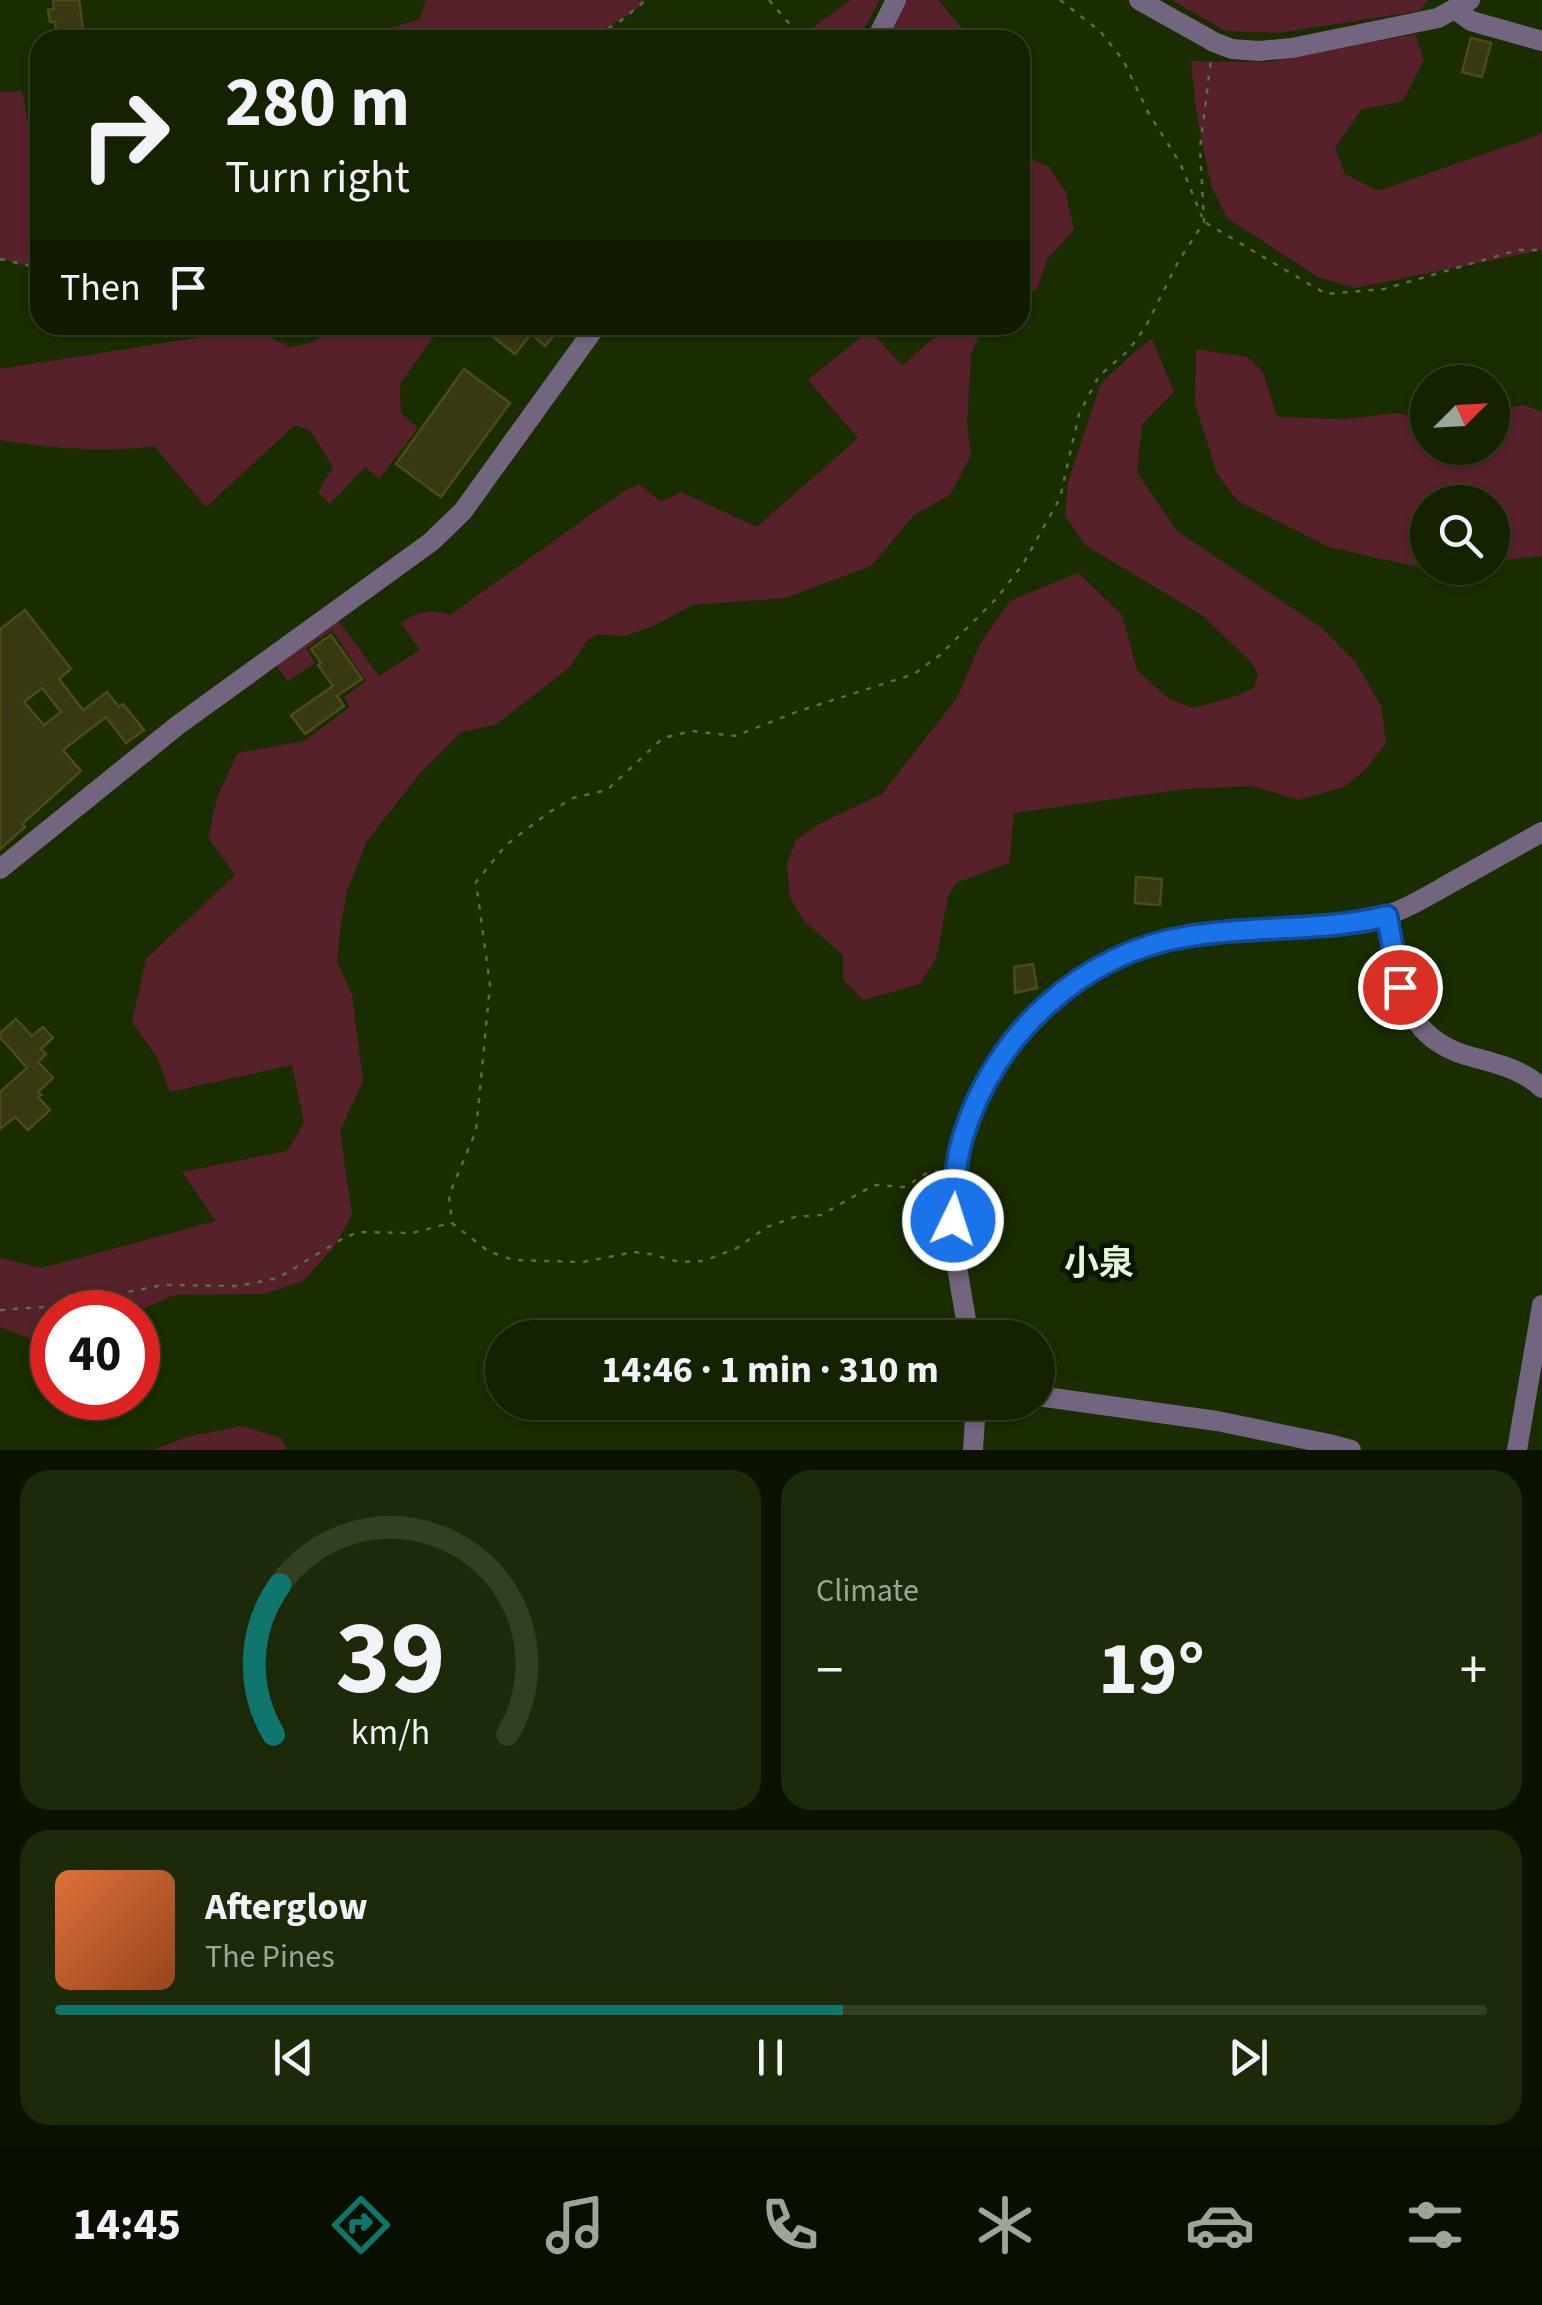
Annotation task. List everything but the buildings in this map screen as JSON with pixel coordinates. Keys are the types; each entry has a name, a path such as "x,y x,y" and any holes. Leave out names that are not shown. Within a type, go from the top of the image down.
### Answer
{"street":[{"path":"882,30 896,0"},
{"path":"1139,0 1232,49 1292,48 1450,7 1471,21 1542,41"},
{"path":"0,869 178,725 431,542 463,511 589,335"},
{"path":"967,1320 953,1220 962,1139 975,1102 1000,1058 1038,1012 1096,969 1170,939 1341,925 1387,916 1542,832"},
{"path":"1387,916 1400,987 1421,1026 1450,1048 1508,1067 1542,1088"},
{"path":"1518,1450 1542,1306"},
{"path":"1055,1398 1216,1421 1350,1450"},
{"path":"973,1450 975,1420"}],"path":[{"path":"604,30 646,0"},
{"path":"769,0 795,30"},
{"path":"1060,0 1100,31 1123,60 1148,112 1180,163 1204,222 1326,294 1384,289 1518,250 1542,250"},
{"path":"956,1170 925,1174 906,1187 874,1185 821,1215 795,1217 767,1227 736,1248 704,1261 679,1262 634,1252 583,1262 513,1260 488,1251 452,1223 450,1195 476,1130 490,985 476,882 506,845 574,798 607,790 664,738 692,731 735,736 914,674 940,655 996,599 1023,564 1060,498 1079,414 1098,376 1129,350 1146,326 1178,262 1204,222 1200,148 1214,42"},
{"path":"0,259 30,266"},
{"path":"0,1310 58,1306 163,1285 239,1286 278,1278 358,1232 412,1233 452,1223"}],"shaded area":[{"path":"426,0 645,0 632,13 601,30 383,30 420,19"},
{"path":"851,0 880,0 864,30 809,30"},
{"path":"904,0 938,0 964,30 889,30"},
{"path":"1172,0 1428,0 1419,11 1279,33 1225,31"},
{"path":"1415,34 1424,60 1402,102 1362,109 1335,148 1345,174 1378,191 1542,132 1542,250 1355,288 1318,277 1227,218 1211,185 1197,118 1191,61 1269,62"},
{"path":"22,91 30,132 30,266 0,258 0,92"},
{"path":"1030,150 1033,160 1049,167 1066,193 1074,230 1047,259 1037,289 1030,294"},
{"path":"214,335 265,335 290,347 311,343 324,335 435,335 400,384 401,413 418,428 379,479 365,467 330,504 318,492 333,467 311,431 295,425 206,507 154,446 77,449 0,440 0,369"},
{"path":"864,335 874,335 902,366 937,335 980,335 971,353 967,424 971,455 950,495 914,515 871,566 785,598 693,605 625,636 598,634 587,640 569,668 495,725 461,732 421,772 367,841 347,891 337,962 352,995 363,1081 340,1131 352,1215 333,1248 303,1281 264,1294 174,1295 160,1301 160,1290 30,1290 30,1339 0,1327 0,1258 42,1268 216,1221 182,1172 287,1151 304,1123 292,1065 170,1092 158,1059 132,1022 146,959 235,875 208,837 218,795 238,753 304,741 350,707 344,697 366,681 332,630 306,648 315,663 288,681 275,664 338,620 379,676 420,650 401,623 425,612 450,615 639,484 661,502 681,492 757,527 858,438 808,380"},
{"path":"1152,339 1174,392 1142,424 1137,473 1177,531 1322,628 1356,663 1381,706 1386,743 1365,770 1344,787 1299,800 1252,786 1185,789 1014,813 1009,863 956,883 948,897 936,959 920,984 863,1000 843,979 843,955 804,921 790,897 787,864 796,840 819,824 882,794 957,698 980,644 1010,601 1078,573 1122,615 1137,670 1168,698 1193,708 1254,688 1258,674 1252,663 1202,615 1085,545 1065,516 1068,482 1101,383"},
{"path":"1196,349 1247,357 1263,372 1277,417 1410,416 1410,465 1510,465 1510,408 1524,405 1542,412 1542,556 1510,559 1510,485 1410,485 1410,565 1329,547 1238,501 1217,474 1195,403"},
{"path":"242,1426 281,1438 285,1450 153,1450 187,1437"}],"district":[{"name":"小泉","path":"1099,1263"}],"route":[{"path":"953,1220 962,1139 985,1083 1010,1043 1038,1012 1096,969 1170,939 1341,925 1387,916 1400,987"}]}
